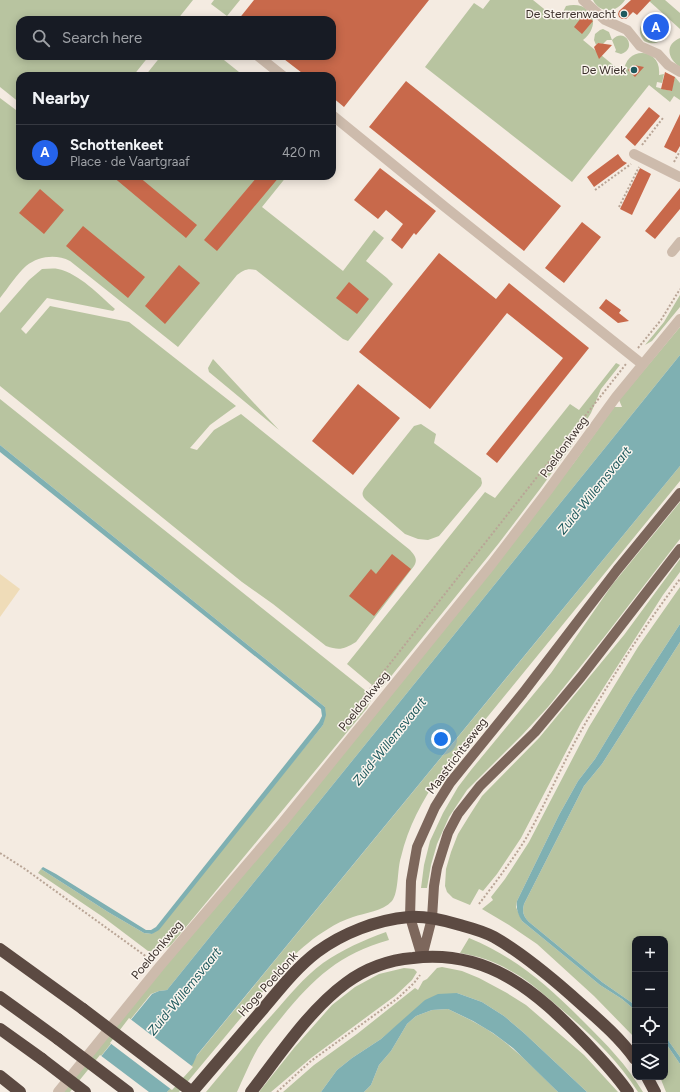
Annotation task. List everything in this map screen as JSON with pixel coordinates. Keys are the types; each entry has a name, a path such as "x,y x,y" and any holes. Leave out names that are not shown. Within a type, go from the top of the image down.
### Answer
{"highway":[{"name":"Hoge Poeldonk","path":"192,1092 299,967 316,953 335,940 355,930 383,922 410,917 432,918 477,930 492,936 516,951 543,971 604,1025 632,1055"},
{"path":"0,949 83,1009 192,1092"},
{"path":"251,1092 308,1020 322,1004 346,983 358,975 388,963 405,958 422,957 448,957 475,963 504,975 527,989 568,1025 606,1064 628,1092"},
{"path":"0,996 128,1092"},
{"path":"0,1029 86,1092"},
{"path":"0,1076 19,1091"},
{"path":"649,1080 655,1092"}],"main road":[{"name":"Maastrichtseweg","path":"422,957 410,917 411,881 417,847 428,821 442,795 523,693 617,570 680,493"},
{"path":"422,957 432,918 437,868 448,833 458,814 480,786 535,732 581,677 680,549"}],"street":[{"path":"583,0 605,20 628,30 640,46 658,54 668,65 680,72"},
{"path":"263,60 278,72"},
{"path":"336,118 642,364"},
{"path":"639,157 680,177"},
{"path":"672,252 680,242"},
{"name":"Poeldonkweg","path":"58,1092 160,966 283,822 358,730 500,553 616,397 680,319"}],"path":[{"path":"619,207 639,157 663,118"},
{"path":"595,190 639,157"},
{"path":"358,730 354,710 661,320 680,289"},
{"path":"479,904 524,840 584,725 632,647 680,579"},
{"path":"0,853 25,868 160,966"},
{"path":"277,1092 311,1061 398,998 420,975"}],"green space":[{"path":"0,0 193,0 180,16 16,16 16,60 146,60 136,72 16,72 16,100 0,87"},
{"path":"214,0 240,0 227,16 211,4"},
{"path":"490,0 533,0 549,13 551,12 560,18 566,6 575,5 588,10 593,21 592,27 589,34 583,40 624,74 625,65 629,58 635,54 642,53 649,55 655,59 658,65 659,75 664,74 662,83 657,82 656,87 671,91 675,77 680,83 680,100 674,96 670,102 649,85 572,182 425,67 474,3 483,9"},
{"path":"593,0 625,0 618,7 604,10 596,5"},
{"path":"648,0 665,0 680,13 680,29"},
{"path":"653,17 659,19 646,27 651,36 666,28 662,39 658,42 650,43 644,41 640,30 642,23"},
{"path":"603,29 609,32 612,40 607,40 603,44 598,43 596,45 594,40 595,34"},
{"path":"617,36 625,37 628,40 629,48 621,54 615,52 616,50 612,40"},
{"path":"680,38 680,67 673,60 670,48 675,41"},
{"path":"158,60 224,60 239,72 148,72"},
{"path":"0,98 16,110 16,180 284,180 262,207 343,271 374,230 384,238 366,261 393,284 348,341 343,339 253,269 246,270 237,275 178,347 70,261 59,257 42,258 26,266 0,298"},
{"path":"42,269 58,269 74,275 115,309 113,311 47,298 21,329 26,334 50,306 129,322 236,406 210,425 190,448 197,450 214,430 241,414 410,550 416,561 414,566 356,642 342,648 326,646 273,604 242,582 0,386 0,313 29,280"},
{"path":"680,295 680,307 652,341 645,345 664,322"},
{"path":"680,327 680,355 167,990 151,994 72,1092 63,1092 573,464 614,407 622,407 619,400"},
{"path":"213,359 279,430 209,372 208,368"},
{"path":"616,363 620,365 601,389 591,413 573,444 540,489 499,543 384,685 381,687 375,687 372,685 347,664 485,492 495,498 570,404 579,410"},
{"path":"0,399 371,695 372,698 367,708 171,945 160,950 148,951 103,917 38,873 41,869 108,912 144,933 152,934 323,725 325,707 0,445"},
{"path":"421,424 436,434 434,443 481,478 482,483 439,536 428,540 418,539 405,534 367,501 363,494 364,489 414,426"},
{"path":"680,466 680,481 433,785 416,814 404,846 396,892 392,901 384,907 337,924 304,947 290,959 179,1092 167,1092"},
{"path":"680,502 680,539 548,707 467,790 449,817 437,844 427,888 421,888 424,865 430,841 443,813 458,787 551,673 612,585"},
{"path":"680,559 680,572 663,595 581,723 521,838 497,874 483,891 479,889 470,905 453,898 447,892 445,886 446,869 458,834 482,796 539,738 624,635"},
{"path":"680,587 680,624 633,696 595,759 578,781 559,815 517,901 516,907 522,921 600,985 632,1007 632,1035 594,996 537,944 482,909 493,900 491,897 505,879 529,842 589,727 638,647"},
{"path":"680,642 680,1057 668,1040 668,936 632,936 632,1003 602,982 529,922 524,916 524,904 584,786 602,764"},
{"path":"386,932 389,940 356,952 342,960 305,990 258,1048 237,1092 206,1092 255,1034 309,974 338,953"},
{"path":"469,938 502,954 531,974 558,996 616,1055 632,1075 632,1080 635,1080 643,1092 638,1092 610,1055 588,1033 532,985 515,973 492,961 460,953"},
{"path":"442,967 462,971 479,978 526,1005 584,1055 618,1092 587,1092 504,1016 482,1002 457,993 394,1028 381,1039 352,1058 337,1070 321,1092 283,1092 314,1065 357,1034 415,988 418,990 423,981 427,979 437,968"},
{"path":"404,968 414,969 417,972 412,980 395,996 311,1058 271,1092 259,1092 294,1048 332,1005 355,987 379,974"},
{"path":"448,1009 494,1034 528,1062 558,1092 364,1092 371,1085 379,1065 391,1051 407,1024 416,1016 432,1010"},
{"path":"668,1046 680,1064 680,1092 666,1092 661,1080 668,1080"}],"sand":[{"path":"0,574 20,589 0,617"}],"water":[{"name":"Zuid-Willemsvaart","path":"680,355 680,466 197,1055 193,1064 167,1092 72,1092 152,994 167,990"},
{"path":"0,445 325,707 326,715 323,725 159,930 152,934 144,933 108,912 41,869 43,867 56,874 146,930 151,930 156,927 319,722 322,716 321,709 0,452"},
{"path":"680,624 680,642 602,764 584,786 524,904 523,909 524,916 529,922 602,982 632,1003 632,1007 600,985 522,921 519,916 517,901 559,815 578,781 595,759 633,696"},
{"path":"457,993 482,1002 504,1016 587,1092 558,1092 513,1048 493,1033 473,1021 448,1009 432,1010 416,1016 407,1024 391,1051 379,1065 371,1085 364,1092 321,1092 337,1070 381,1039 425,1000 438,994"},
{"path":"668,1040 680,1057 680,1064 668,1046"}],"pier":[{"path":"129,1018 193,1067 172,1090 110,1043"},
{"path":"100,1055 149,1092 70,1092"}],"building":[{"path":"254,0 429,0 344,107 336,100 336,72 301,72 285,60 336,60 336,16 241,16"},
{"path":"631,0 651,0 637,15 633,12 626,19 622,19 619,17 619,11"},
{"path":"584,14 593,21 582,34 574,27"},
{"path":"661,18 666,27 651,36 646,27"},
{"path":"598,43 612,45 599,59 594,47"},
{"path":"634,65 644,67 635,77 628,70"},
{"path":"665,72 675,77 672,91 661,89"},
{"path":"406,81 561,206 524,251 369,127"},
{"path":"649,107 660,116 635,146 625,137"},
{"path":"680,114 680,146 676,153 664,147"},
{"path":"618,154 623,161 627,163 594,187 587,177"},
{"path":"380,168 436,211 416,235 414,233 402,249 391,240 403,224 386,210 378,219 354,200"},
{"path":"640,168 651,174 632,215 620,209"},
{"path":"117,180 143,180 197,225 186,238"},
{"path":"255,180 277,180 217,251 204,240"},
{"path":"680,188 680,209 655,239 645,231"},
{"path":"40,189 64,210 44,234 19,213"},
{"path":"582,222 601,237 564,283 545,268"},
{"path":"83,226 145,277 128,298 66,246"},
{"path":"439,253 496,299 509,283 589,348 497,463 486,454 563,358 507,313 430,409 359,352"},
{"path":"179,265 200,283 165,324 145,306"},
{"path":"349,282 369,299 357,314 336,298"},
{"path":"606,299 621,310 619,313 629,321 618,323 599,308"},
{"path":"358,384 400,418 353,475 312,441"},
{"path":"392,554 411,569 374,616 349,596 371,569 376,574"}],"place":[{"name":"De Sterrenwacht","path":"624,14"},
{"name":"Schottenkeet","path":"656,27"},
{"name":"De Wiek","path":"634,70"}]}
